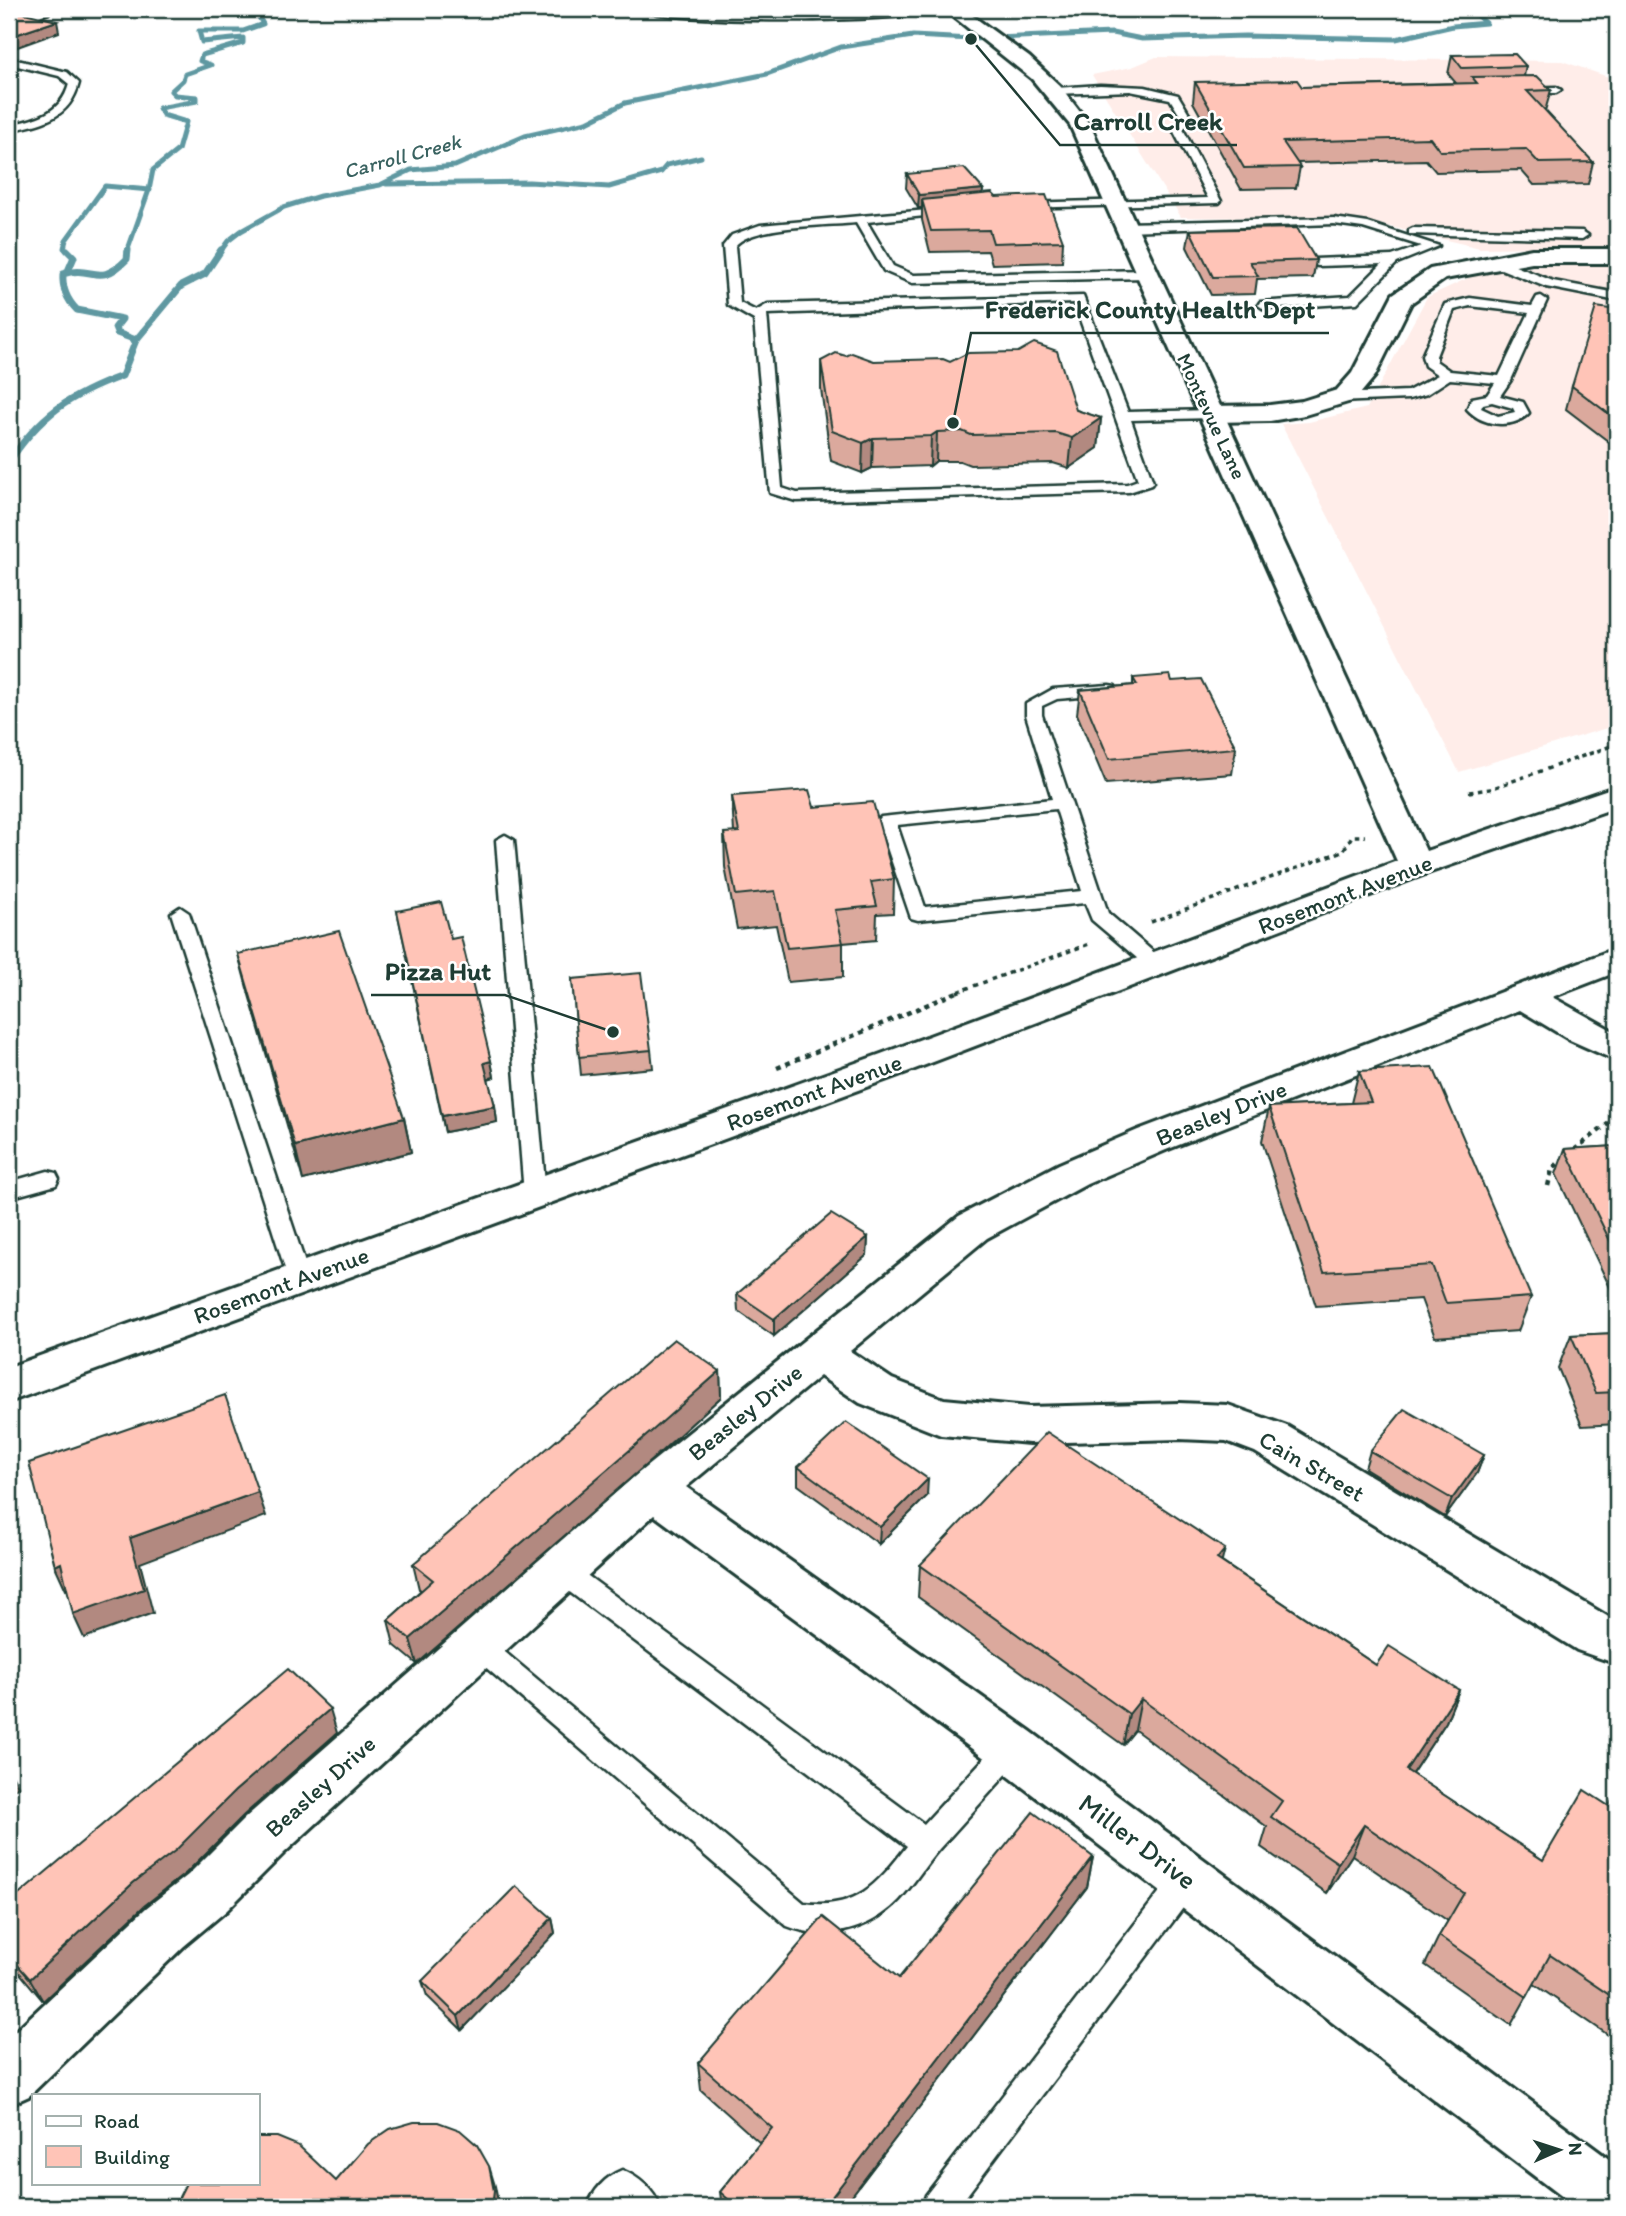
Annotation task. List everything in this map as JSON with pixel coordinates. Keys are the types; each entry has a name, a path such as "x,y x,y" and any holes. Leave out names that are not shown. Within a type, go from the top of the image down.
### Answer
{"street":[{"path":"9,20 42,9"},
{"name":"Montevue Lane","path":"952,9 1045,78 1080,125 1416,866"},
{"path":"1212,414 1270,413 1305,408 1346,395 1363,376 1401,299 1438,274 1532,256 1617,256"},
{"name":"Rosemont Avenue","path":"9,1385 1158,966 1416,866 1617,796"},
{"name":"Beasley Drive","path":"9,2076 265,1835 652,1488 973,1227 1073,1174 1302,1080 1524,997 1617,959"},
{"path":"1524,997 1617,1048"},
{"name":"Cain Street","path":"818,1353 876,1391 942,1417 1029,1425 1179,1420 1215,1422 1227,1423 1261,1435 1272,1439 1594,1635 1617,1643"},
{"name":"Miller Drive","path":"652,1488 1188,1878 1617,2202"}],"lane":[{"path":"644,9 689,15 820,18 932,9"},
{"path":"9,61 63,74 74,83 65,109 41,120 9,128"},
{"path":"1056,91 1140,89 1174,97 1188,97"},
{"path":"1516,91 1556,90"},
{"path":"1010,206 1215,201 1177,128 1188,120 1174,97"},
{"path":"760,318 734,305 729,246 736,237 760,229 970,209"},
{"path":"859,219 888,268 900,276 912,279 1147,274"},
{"path":"1125,227 1334,221 1391,232 1433,246 1393,260 1318,262"},
{"path":"1391,232 1582,235"},
{"path":"1264,305 1353,300 1393,260"},
{"path":"1495,262 1550,284 1617,297"},
{"path":"1492,398 1504,380 1535,310 1550,284"},
{"path":"1079,299 1146,482 1129,488 796,497 775,490 760,318 761,312 768,308 1079,299"},
{"path":"1504,380 1447,375 1436,370 1430,363 1429,356 1449,307 1470,302 1535,310"},
{"path":"1337,398 1409,395 1422,391 1447,375"},
{"path":"1123,416 1212,414"},
{"path":"1130,689 1052,694 1034,704 1034,715 1099,916 1158,966"},
{"path":"1063,803 887,821 918,914 1093,896"},
{"path":"505,840 535,1194"},
{"path":"180,913 299,1278"},
{"path":"9,1190 48,1179"},
{"path":"560,1570 926,1843"},
{"path":"478,1645 797,1916 818,1921 845,1918 882,1899 926,1843 1012,1748"},
{"path":"937,2207 1188,1878"},
{"path":"603,2207 622,2186 644,2207"}],"path":[{"path":"1468,792 1490,789 1617,744"},
{"path":"1151,922 1343,851 1352,836 1366,836"},
{"path":"771,1071 957,992 1089,944"},
{"path":"1548,1186 1552,1169 1588,1137 1617,1117"}],"shaded area":[{"path":"1156,57 1562,61 1617,80 1617,246 1480,248 1358,219 1181,217 1092,75 1132,67"},
{"path":"1556,264 1617,264 1617,725 1459,772 1281,424 1309,422 1367,408 1427,297 1477,274"}],"building":[{"path":"20,12 57,21 9,37 9,15"},
{"path":"1515,54 1526,66 1462,68 1452,55"},
{"path":"1537,76 1551,90 1527,91 1593,162 1539,163 1526,149 1440,151 1430,138 1283,142 1300,167 1244,168 1195,82 1297,80 1302,87 1477,83 1472,77"},
{"path":"964,168 983,189 919,195 907,174"},
{"path":"992,193 996,197 1046,195 1063,241 993,243 989,230 931,231 922,200"},
{"path":"1297,228 1316,260 1250,262 1258,276 1213,277 1190,230"},
{"path":"1596,307 1617,310 1617,420 1572,386"},
{"path":"1034,343 1057,351 1076,410 1101,418 1072,438 1056,433 971,435 962,431 937,432 931,436 873,438 863,443 832,431 821,361 836,353 846,356 852,353 874,361 943,359 950,362 968,353 1018,352"},
{"path":"1170,675 1172,681 1201,679 1236,748 1109,759 1080,690 1137,685 1133,678"},
{"path":"809,790 814,807 873,802 894,879 871,882 877,906 835,910 843,943 787,948 775,891 736,895 724,833 739,832 732,796"},
{"path":"441,902 451,939 461,937 491,1061 484,1063 495,1106 442,1116 397,911"},
{"path":"339,931 404,1118 295,1146 238,954"},
{"path":"641,973 651,1050 579,1057 572,979"},
{"path":"1433,1067 1531,1297 1446,1303 1432,1265 1324,1272 1269,1107 1371,1102 1359,1071"},
{"path":"1617,1146 1617,1255 1565,1149"},
{"path":"831,1214 868,1237 774,1319 737,1294"},
{"path":"1617,1333 1617,1392 1596,1393 1571,1335"},
{"path":"674,1339 720,1371 410,1639 388,1620 433,1580 413,1564"},
{"path":"225,1395 258,1492 130,1538 144,1589 73,1614 61,1563 55,1566 29,1463"},
{"path":"1404,1409 1484,1455 1452,1499 1370,1451"},
{"path":"846,1422 928,1479 880,1527 798,1467"},
{"path":"1047,1432 1225,1549 1217,1559 1376,1665 1389,1646 1459,1690 1406,1770 1543,1860 1584,1790 1609,1806 1617,1792 1617,2000 1550,1955 1527,1997 1439,1936 1464,1893 1364,1825 1338,1863 1271,1817 1282,1801 1141,1699 1129,1714 920,1565"},
{"path":"288,1669 330,1709 235,1791 176,1850 133,1883 30,1979 9,1955 9,1903"},
{"path":"1033,1812 1093,1857 824,2207 737,2207 720,2192 772,2128 698,2063 823,1917 899,1978"},
{"path":"516,1886 552,1918 458,2016 422,1981"},
{"path":"414,2122 438,2122 460,2130 477,2145 489,2166 494,2191 492,2207 174,2207 186,2184 259,2184 259,2137 277,2137 299,2146 336,2181 368,2144 390,2129"}],"waterway":[{"path":"149,190 153,170 178,150 186,122 163,115 159,108 197,101 197,97 175,95 171,91 183,80 185,74 211,65 200,61 202,55 243,43 243,38 202,42 199,31 243,31 263,24 257,14 275,9"},
{"name":"Carroll Creek","path":"220,252 228,241 241,231 284,207 320,196 380,185 411,170 455,166 525,136 587,122 625,103 767,74 841,47 913,36 971,39 1112,33 1142,39 1245,36 1396,39 1453,26 1486,23 1475,14 1480,12 1519,14 1543,9"},
{"path":"386,184 529,182 609,187 661,172 667,165 701,157"},
{"path":"69,252 64,248 66,240 105,186 149,190"},
{"path":"127,252 149,190"},
{"path":"128,250 127,259 109,273 63,274 63,284 70,302 77,310 122,319 115,328 117,333 136,340"},
{"name":"Carroll Creek","path":"136,340 181,286 205,274 221,250"},
{"path":"68,271 74,257 69,252"},
{"name":"Carroll Creek","path":"9,462 32,431 58,408 87,391 122,376 136,340"}],"place":[{"name":"Carroll Creek","path":"971,39"},
{"name":"Frederick County Health Dept","path":"953,423"},
{"name":"Pizza Hut","path":"613,1032"}]}
